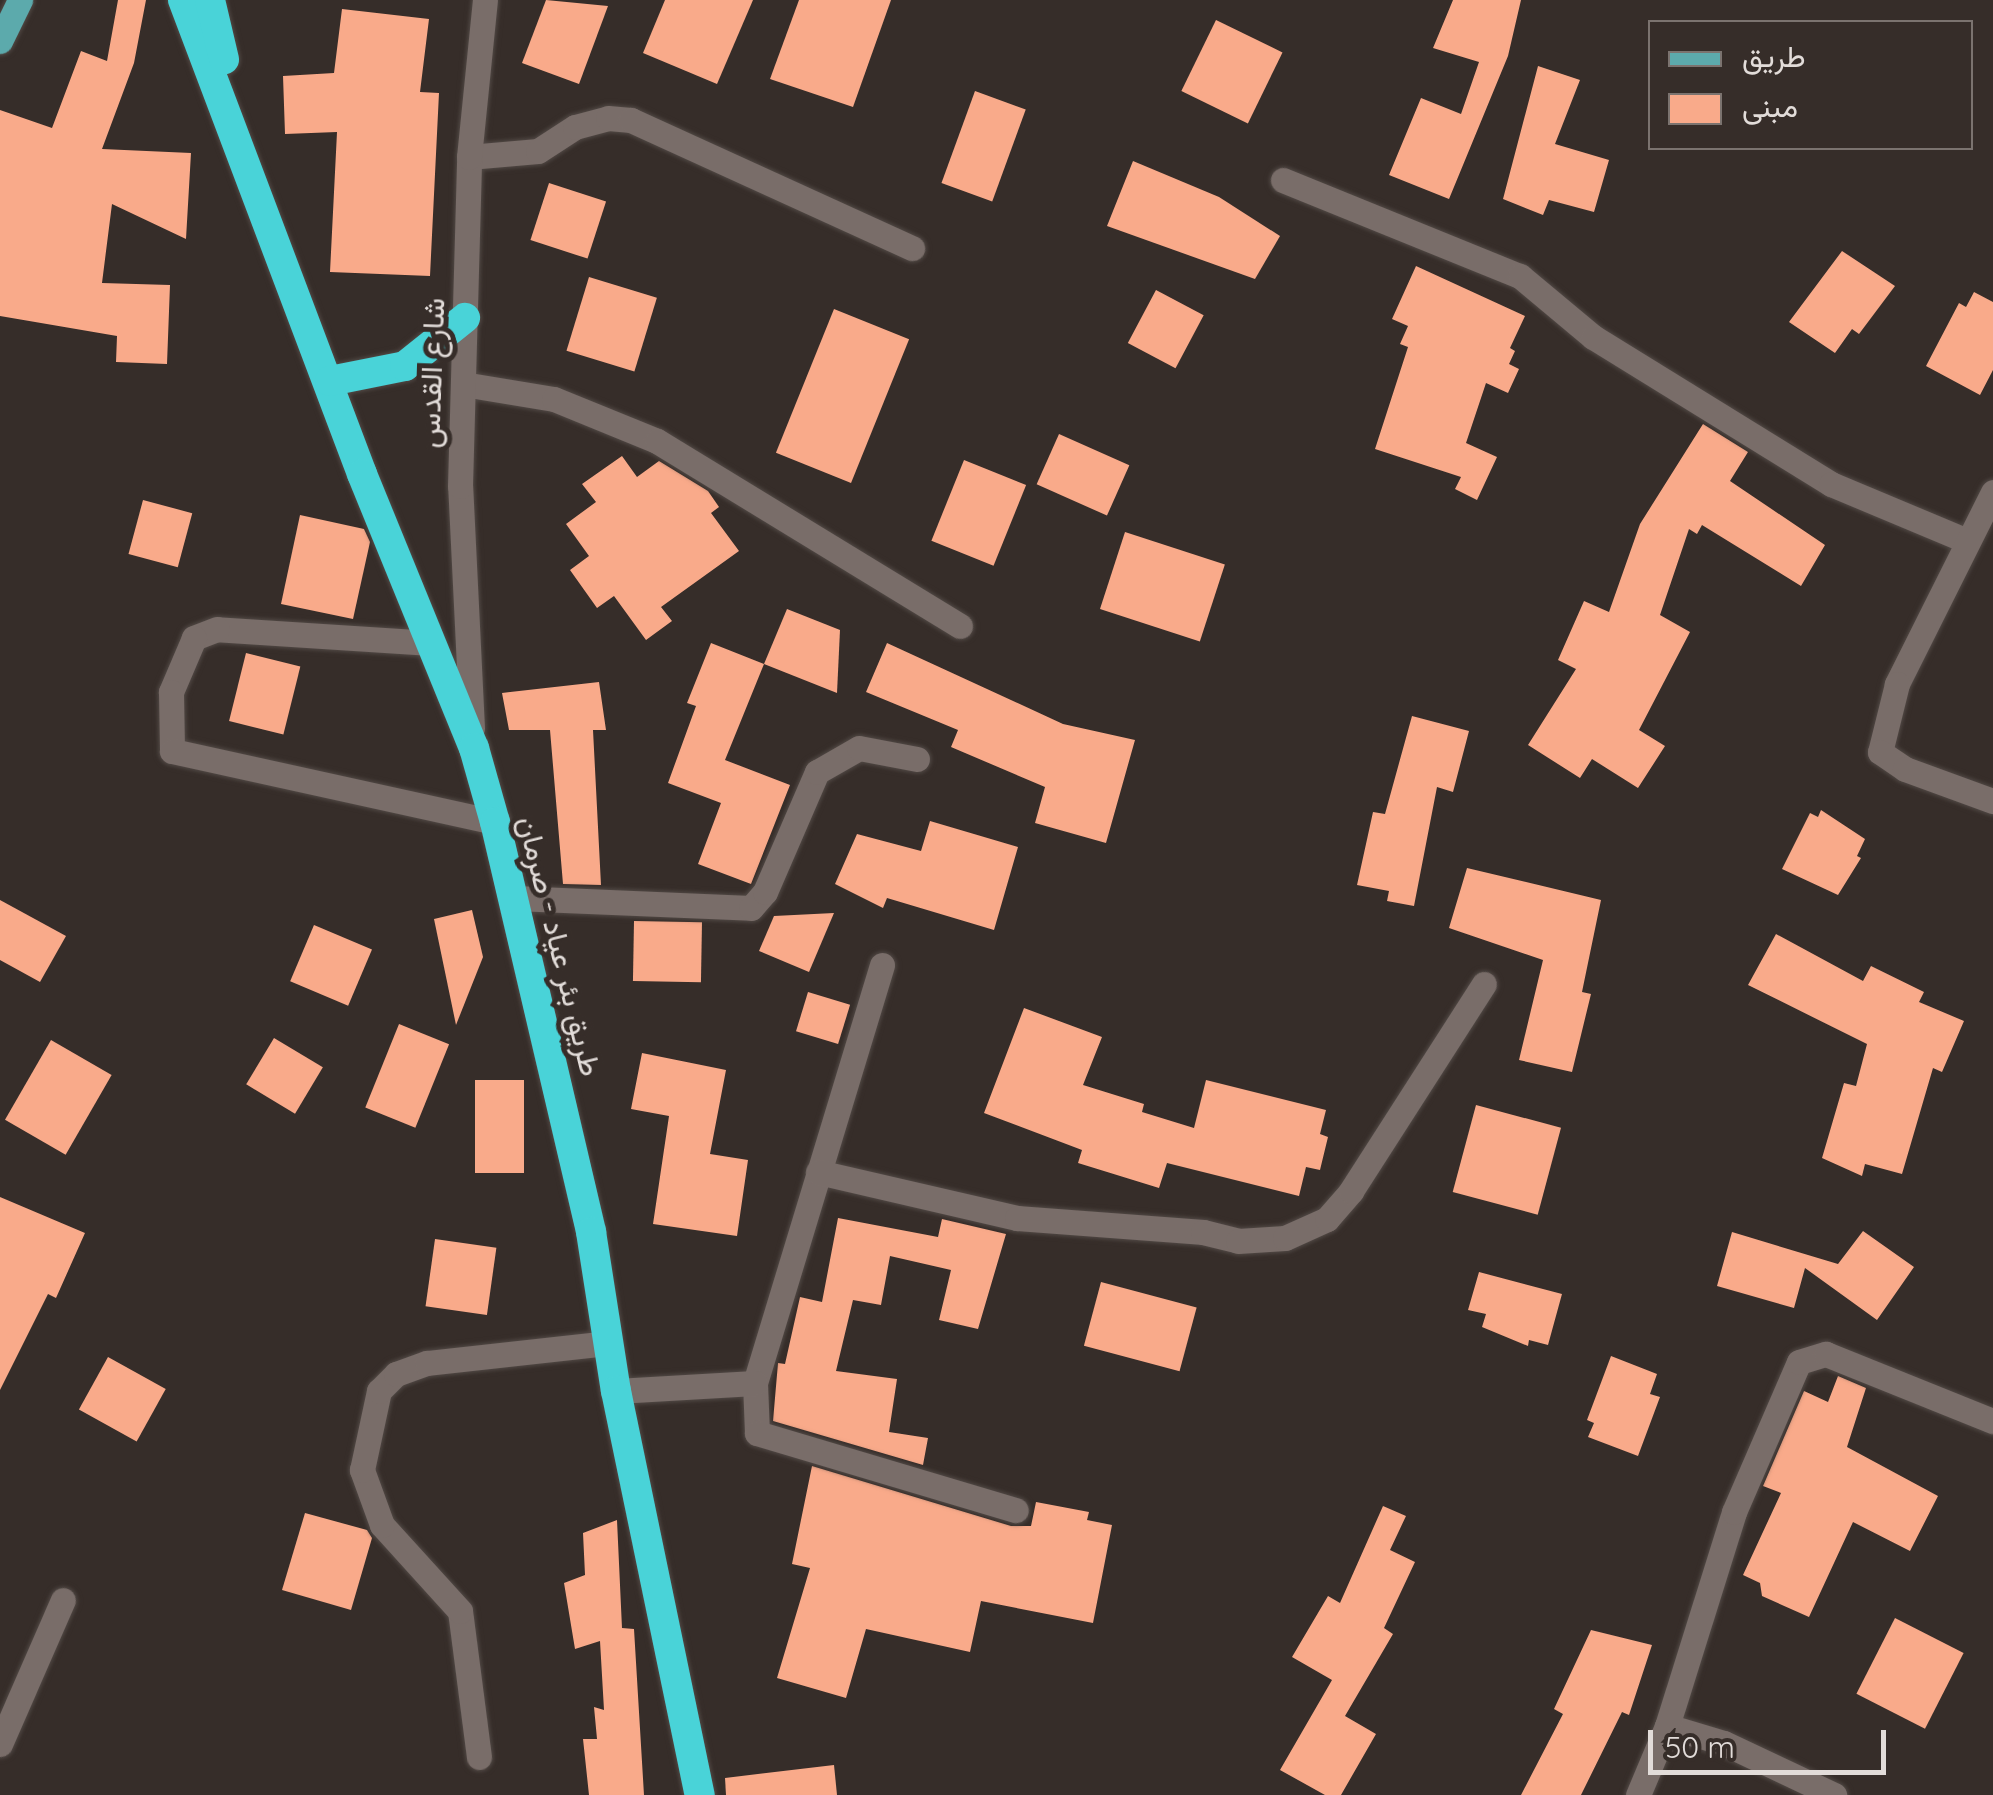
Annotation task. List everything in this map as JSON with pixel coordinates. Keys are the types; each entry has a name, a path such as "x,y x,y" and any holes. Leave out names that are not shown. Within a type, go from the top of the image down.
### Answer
{"highway":[{"path":"184,0 243,145"},
{"path":"210,0 243,145"},
{"name":"طريق بئر عياد - صرمان","path":"243,145 330,382 474,748 495,822 591,1232 616,1390 700,1795"},
{"path":"330,382 405,366 466,318"}],"main road":[{"path":"11,20 36,0"}],"street":[{"name":"شارع القدس","path":"474,748 460,550 470,157 486,0"},
{"path":"470,157 538,151 575,127 608,118 631,120 912,248"},
{"path":"1283,180 1520,276 1593,337 1831,484 1966,541"},
{"path":"463,384 554,399 657,441 960,626"},
{"path":"1993,492 1897,684 1880,752 1905,769 1993,800"},
{"path":"431,643 216,629 194,638 171,692 172,751 495,822"},
{"path":"515,898 750,908 765,892 817,772 859,748 916,759"},
{"path":"882,966 754,1384 757,1433 770,1442 1016,1510"},
{"path":"818,1172 1017,1218 1202,1232 1238,1241 1286,1238 1327,1219 1351,1192 1484,984"},
{"path":"479,1757 460,1610 382,1525 362,1470 379,1391 396,1374 426,1363 608,1343"},
{"path":"1638,1795 1667,1726 1728,1530 1799,1362 1826,1354 1993,1421"},
{"path":"616,1390 754,1384"},
{"path":"0,1744 63,1600"},
{"path":"1667,1726 1724,1743 1834,1795"}],"building":[{"path":"118,0 146,0 134,63 102,149 191,153 186,239 112,204 102,283 170,285 167,364 116,362 117,336 0,316 0,110 52,128 81,51 107,61"},
{"path":"546,0 608,6 579,84 522,63"},
{"path":"665,0 753,0 717,84 643,53"},
{"path":"799,0 891,0 853,107 770,79"},
{"path":"1453,0 1521,0 1508,56 1449,199 1389,175 1421,98 1461,114 1479,62 1433,48"},
{"path":"342,9 429,19 420,92 439,93 430,276 330,272 337,132 285,134 283,76 334,73"},
{"path":"1216,20 1283,52 1248,123 1181,91"},
{"path":"1538,66 1580,80 1555,144 1609,160 1594,212 1549,200 1543,215 1503,199"},
{"path":"975,91 1026,109 992,202 941,183"},
{"path":"1133,161 1219,197 1280,236 1255,279 1107,226"},
{"path":"549,183 606,202 588,259 530,240"},
{"path":"1842,251 1895,286 1859,334 1852,329 1835,353 1789,322"},
{"path":"1416,266 1525,316 1510,348 1515,351 1509,364 1519,369 1508,393 1486,383 1466,443 1497,457 1477,500 1455,489 1461,477 1375,449 1408,347 1400,344 1408,326 1392,319"},
{"path":"589,277 657,298 634,371 566,351"},
{"path":"1156,290 1204,315 1176,368 1128,343"},
{"path":"1974,292 1993,302 1993,370 1980,395 1926,366 1959,303 1966,307"},
{"path":"834,309 909,339 851,483 776,453"},
{"path":"1703,424 1748,452 1730,481 1825,545 1801,586 1702,525 1697,534 1689,529 1660,615 1690,632 1639,730 1665,746 1638,788 1592,759 1580,778 1528,745 1576,669 1558,660 1584,601 1609,612 1640,524"},
{"path":"1059,434 1129,465 1107,516 1037,484"},
{"path":"622,456 637,477 659,461 708,491 719,507 711,513 739,551 661,607 672,621 646,640 614,596 597,608 570,570 589,556 566,524 596,502 582,484"},
{"path":"964,460 1026,485 994,566 931,541"},
{"path":"143,500 192,513 178,567 129,554"},
{"path":"300,515 364,529 370,542 353,619 281,604"},
{"path":"1125,532 1225,564 1200,641 1100,609"},
{"path":"787,609 840,630 837,693 764,664"},
{"path":"711,643 764,664 725,760 790,785 751,884 698,864 721,803 668,783 696,706 687,703"},
{"path":"887,643 1063,724 1135,740 1106,843 1035,823 1045,787 951,747 958,730 866,692"},
{"path":"246,653 300,667 283,734 229,721"},
{"path":"599,682 606,730 593,730 601,885 563,884 550,730 509,730 502,693"},
{"path":"1412,716 1469,731 1453,792 1437,787 1414,906 1387,901 1389,891 1357,885 1373,812 1385,814"},
{"path":"1821,810 1865,839 1857,856 1861,858 1838,895 1782,869 1810,813 1818,817"},
{"path":"930,821 1018,847 994,930 887,898 883,908 835,884 857,834 921,851"},
{"path":"1467,868 1601,900 1582,992 1591,994 1572,1072 1519,1060 1543,960 1449,928"},
{"path":"0,900 66,936 40,982 0,960"},
{"path":"472,910 483,957 456,1025 434,919"},
{"path":"834,913 809,972 759,951 774,916"},
{"path":"634,921 702,922 701,982 633,981"},
{"path":"314,925 372,950 348,1006 290,981"},
{"path":"1776,934 1863,981 1871,966 1924,992 1919,1002 1964,1021 1942,1072 1933,1068 1902,1174 1865,1164 1862,1176 1822,1158 1844,1083 1856,1086 1867,1044 1748,985"},
{"path":"808,992 850,1005 838,1044 796,1031"},
{"path":"1024,1008 1102,1037 1083,1085 1144,1104 1142,1112 1194,1128 1206,1080 1326,1110 1320,1134 1328,1137 1320,1170 1306,1167 1299,1196 1167,1163 1159,1188 1078,1163 1082,1150 984,1113"},
{"path":"399,1024 449,1044 415,1128 365,1107"},
{"path":"274,1038 323,1067 295,1114 246,1084"},
{"path":"51,1040 112,1075 66,1155 5,1120"},
{"path":"642,1053 726,1070 710,1154 748,1160 737,1236 653,1224 669,1116 631,1109"},
{"path":"475,1080 524,1080 524,1173 475,1173"},
{"path":"1476,1105 1561,1128 1538,1215 1453,1192"},
{"path":"0,1197 85,1233 56,1298 48,1294 0,1390"},
{"path":"838,1218 938,1237 942,1219 1006,1234 978,1329 939,1320 951,1270 890,1256 881,1305 853,1300 836,1371 897,1379 889,1432 928,1438 923,1465 773,1421 778,1363 785,1364 800,1297 822,1302"},
{"path":"1863,1231 1914,1267 1877,1320 1805,1268 1794,1308 1717,1286 1732,1232 1838,1264"},
{"path":"435,1239 496,1248 487,1315 426,1306"},
{"path":"1479,1272 1562,1294 1548,1345 1529,1340 1528,1346 1482,1327 1486,1314 1468,1310"},
{"path":"1101,1282 1197,1308 1180,1371 1084,1346"},
{"path":"1611,1356 1657,1374 1650,1394 1660,1397 1638,1456 1588,1437 1594,1423 1587,1420"},
{"path":"108,1357 166,1389 137,1441 79,1409"},
{"path":"1838,1376 1866,1388 1847,1447 1938,1496 1910,1551 1853,1522 1809,1617 1762,1596 1760,1583 1743,1575 1781,1493 1763,1486 1804,1391 1828,1402"},
{"path":"812,1466 1011,1526 1031,1526 1036,1502 1089,1512 1087,1520 1112,1525 1093,1623 981,1601 970,1652 866,1629 846,1698 777,1678 810,1568 792,1564"},
{"path":"1383,1506 1406,1516 1390,1550 1415,1562 1384,1628 1393,1634 1345,1716 1376,1734 1341,1795 1325,1795 1280,1770 1332,1680 1292,1657 1328,1596 1340,1603"},
{"path":"305,1513 367,1530 372,1538 351,1610 282,1590"},
{"path":"617,1520 622,1628 634,1629 644,1795 589,1795 583,1739 597,1739 594,1707 604,1710 600,1641 575,1649 564,1583 585,1575 583,1533"},
{"path":"1895,1618 1964,1653 1925,1729 1856,1694"},
{"path":"1591,1630 1652,1645 1629,1715 1622,1712 1581,1795 1521,1795 1563,1714 1554,1709"},
{"path":"834,1765 837,1795 726,1795 725,1778"}]}
